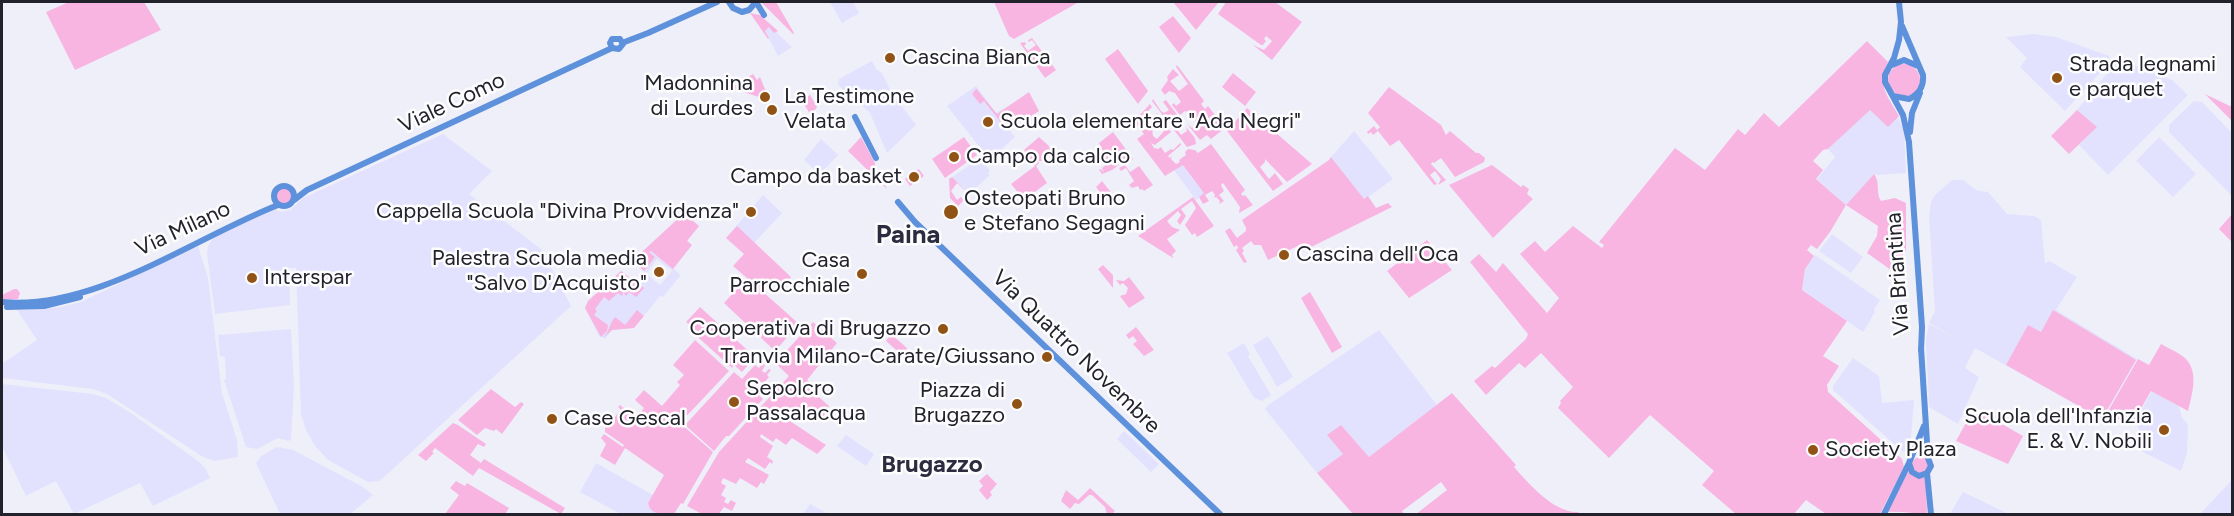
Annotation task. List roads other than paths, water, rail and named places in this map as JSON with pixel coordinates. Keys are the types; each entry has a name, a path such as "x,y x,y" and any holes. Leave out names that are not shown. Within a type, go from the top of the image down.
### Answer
{"main road":[{"path":"714,3 730,4 742,12 749,10 756,2 764,15 749,10"},
{"path":"1899,2 1901,22 1897,48 1885,75 1885,82 1891,94 1897,98 1909,99 1921,89 1923,75 1901,22"},
{"name":"Viale Como","path":"294,200 307,190 612,48 619,50 622,43 714,3"},
{"path":"1890,66 1904,60 1916,64 1920,69"},
{"name":"Via Briantina","path":"1921,89 1912,113 1909,142 1911,211 1928,458"},
{"name":"Via Briantina","path":"1891,94 1903,115 1909,142"},
{"path":"855,117 876,158"},
{"path":"264,210 280,187 307,190"},
{"path":"274,194 278,205 285,207 294,200 293,191 290,188"},
{"name":"Via Quattro Novembre","path":"898,202 1220,514"},
{"name":"Via Milano","path":"2,304 32,303 87,291 278,205"},
{"name":"Via Briantina","path":"1884,514 1922,435 1926,417"},
{"path":"1920,454 1928,458 1931,466 1927,473 1921,476 1911,471 1910,461 1920,454"},
{"path":"1927,473 1931,514"}],"place":[{"name":"Cascina Bianca","path":"890,58"},
{"name":"Strada legnami e parquet","path":"2057,78"},
{"name":"Madonnina di Lourdes","path":"765,97"},
{"name":"La Testimone Velata","path":"772,110"},
{"name":"Scuola elementare \"Ada Negri\"","path":"988,122"},
{"name":"Campo da calcio","path":"954,157"},
{"name":"Campo da basket","path":"914,177"},
{"name":"Cappella Scuola \"Divina Provvidenza\"","path":"751,212"},
{"name":"Osteopati Bruno e Stefano Segagni","path":"951,212"},
{"name":"Cascina dell'Oca","path":"1284,255"},
{"name":"Palestra Scuola media \"Salvo D'Acquisto\"","path":"659,272"},
{"name":"Casa Parrocchiale","path":"862,274"},
{"name":"Interspar","path":"252,278"},
{"name":"Cooperativa di Brugazzo","path":"943,329"},
{"name":"Tranvia Milano-Carate/Giussano","path":"1047,357"},
{"name":"Sepolcro Passalacqua","path":"734,402"},
{"name":"Piazza di Brugazzo","path":"1017,404"},
{"name":"Case Gescal","path":"552,419"},
{"name":"Scuola dell'Infanzia E. & V. Nobili","path":"2164,430"},
{"name":"Society Plaza","path":"1813,450"}],"district":[{"name":"Paina","path":"908,235"},
{"name":"Brugazzo","path":"932,465"}]}
